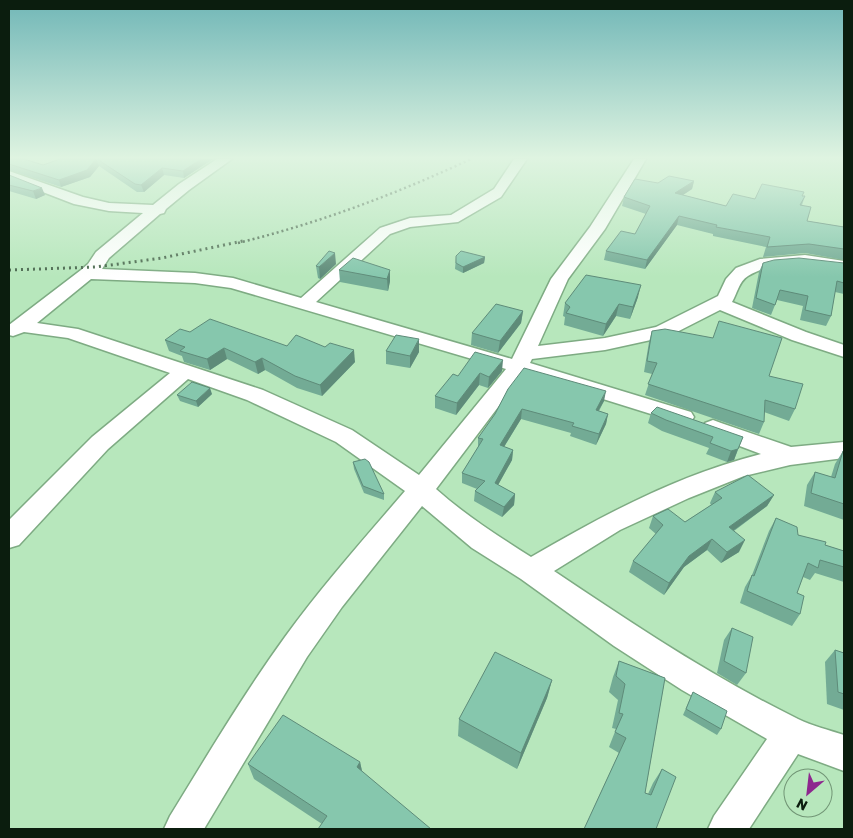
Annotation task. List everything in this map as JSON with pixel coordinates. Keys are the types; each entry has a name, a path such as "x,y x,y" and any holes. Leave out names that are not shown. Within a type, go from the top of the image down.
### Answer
{"street":[{"path":"72,198 109,206 159,210"},
{"path":"15,329 88,274 102,255 173,198"},
{"path":"303,305 385,231 396,225 413,221 461,216 489,198"},
{"path":"183,829 270,686 296,647 332,598 466,434 521,360 560,279 597,229 616,198"},
{"path":"521,360 662,332 725,299 734,279 742,272 766,263 806,260 844,266"},
{"path":"88,274 204,279 233,284 303,305 521,360 790,456"},
{"path":"718,303 798,336 844,351"},
{"path":"15,329 71,333 255,395 344,436 420,489 441,509 482,540 531,571 625,636 693,679 791,734 844,753"},
{"path":"9,537 100,443 185,371"},
{"path":"531,571 611,523 680,491 738,469 790,456 844,450"},
{"path":"727,829 791,734"}],"building":[{"path":"627,198 695,198 726,206 731,198 804,198 800,205 811,207 807,221 844,227 844,249 809,244 767,247 770,237 716,227 717,225 679,216 647,260 606,251 621,231 635,234 650,206"},
{"path":"329,251 335,253 319,267 316,266"},
{"path":"461,251 485,257 463,267 456,263 456,256"},
{"path":"353,258 390,270 387,279 339,270"},
{"path":"799,258 844,263 844,283 837,281 831,316 805,310 808,296 780,290 775,305 756,298 763,263"},
{"path":"586,275 641,285 633,307 619,304 606,324 566,313 570,307 565,303"},
{"path":"496,304 523,311 500,341 472,333"},
{"path":"210,319 287,346 296,335 325,347 330,343 354,350 320,385 295,376 262,358 255,362 224,348 207,359 180,351 185,347 165,340 180,329 190,332"},
{"path":"719,321 782,338 769,376 803,384 795,409 765,400 764,422 648,384 657,363 647,361 652,331 665,329 713,338"},
{"path":"396,335 419,339 410,356 386,351"},
{"path":"475,352 503,360 489,377 480,373 457,403 435,396 453,374 458,376"},
{"path":"524,368 606,391 596,410 608,414 599,434 572,426 574,423 522,409 500,445 513,450 495,483 515,494 504,507 475,491 485,481 462,473 483,439 478,438 495,414 508,389"},
{"path":"192,382 210,388 196,401 177,395"},
{"path":"657,407 743,437 738,449 731,451 710,443 713,437 651,413"},
{"path":"843,451 844,504 811,493 815,472 835,478"},
{"path":"365,459 369,462 384,494 363,486 353,462"},
{"path":"748,475 774,495 729,527 745,540 727,552 712,539 689,556 669,583 633,561 663,525 653,516 668,509 685,522 722,498 715,492"},
{"path":"776,518 797,527 798,535 826,542 825,545 844,551 844,567 820,560 818,568 808,563 797,593 804,596 800,614 747,591"},
{"path":"732,628 753,637 746,673 724,661"},
{"path":"835,650 844,653 844,694 838,692"},
{"path":"495,652 552,680 521,753 459,719"},
{"path":"619,661 665,678 645,793 651,795 662,769 676,777 656,829 584,829 626,738 615,732 623,714 619,713 625,684 616,676"},
{"path":"693,692 727,711 721,729 686,709"},
{"path":"283,715 360,762 357,767 431,829 318,829 327,816 248,764"}],"railway":[{"path":"238,243 328,217 379,198"},
{"path":"9,270 96,267 162,258 243,241"}]}
